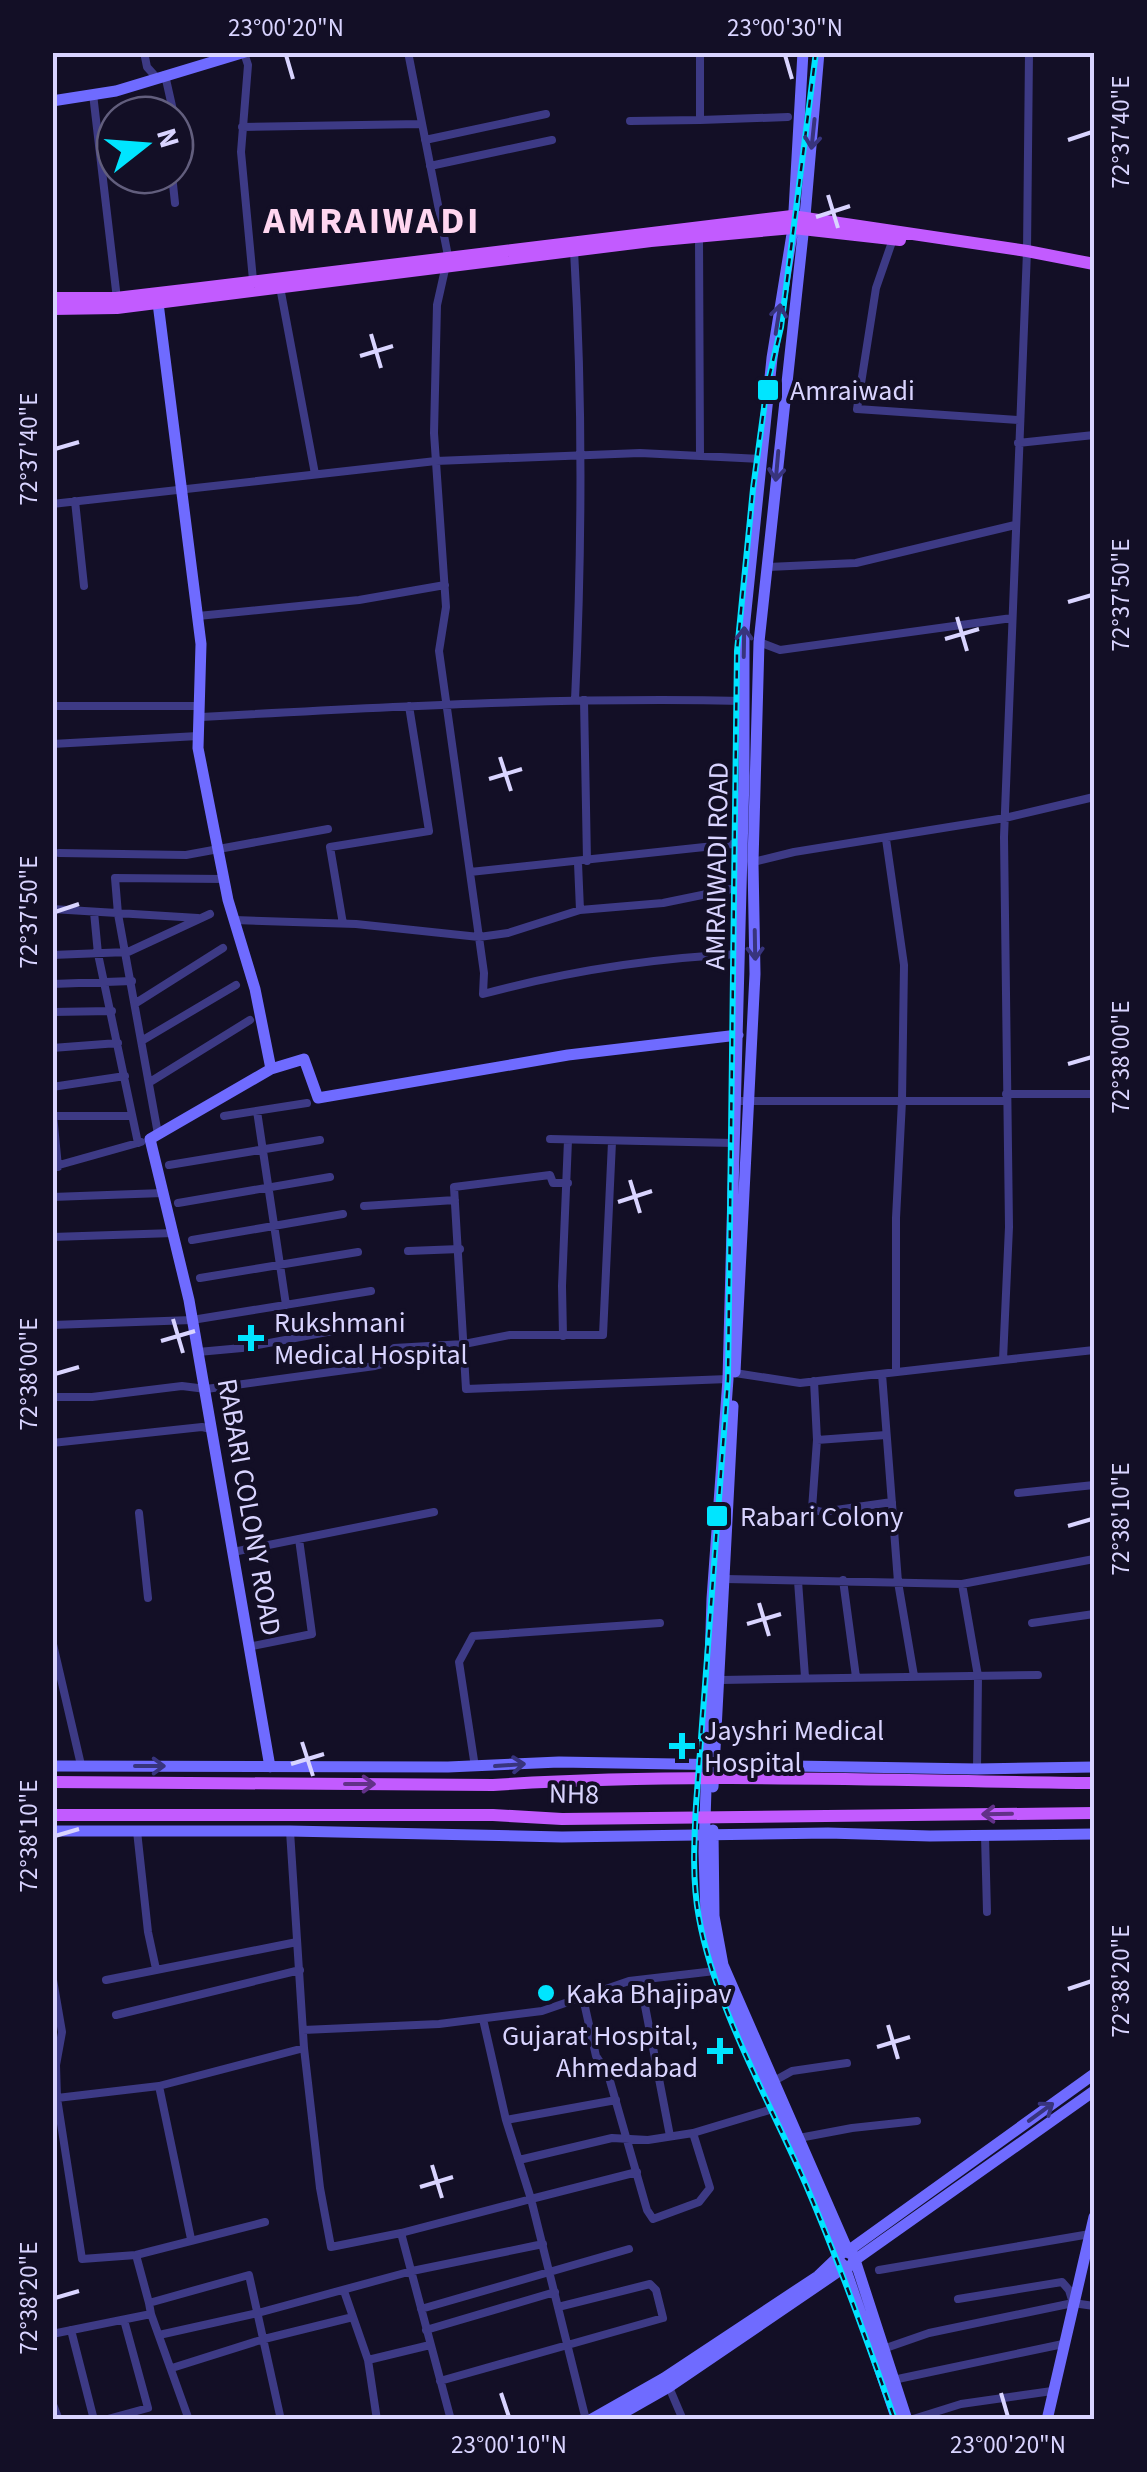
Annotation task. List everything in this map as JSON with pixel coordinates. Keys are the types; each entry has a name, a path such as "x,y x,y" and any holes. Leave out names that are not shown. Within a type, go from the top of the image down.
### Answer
{"main road":[{"path":"52,309 117,303 253,280 798,222 1094,264"},
{"path":"52,298 158,303 445,261 574,251 798,222 892,239 1026,255 1094,273"},
{"name":"NH8","path":"52,1782 1094,1782"},
{"name":"NH8","path":"52,1815 1094,1814"}],"street":[{"path":"144,52 148,67 160,76 167,95"},
{"path":"408,52 445,261 437,304 436,460 446,607 440,651 484,972 483,994 557,974 663,958 740,954"},
{"path":"700,52 700,120"},
{"name":"AMRAIWADI ROAD","path":"716,1682 712,1599 731,1376 744,626 772,358 798,222 803,52"},
{"path":"819,52 798,222 759,642 750,1101 710,1764 706,1917 715,1972 847,2258 897,2420"},
{"path":"1003,1360 1009,1226 1005,818 1030,52"},
{"path":"52,101 116,92 244,53 248,65 242,127 253,280"},
{"path":"93,94 117,303"},
{"path":"425,140 546,114"},
{"path":"630,121 788,117"},
{"path":"242,127 422,124"},
{"path":"430,166 552,140"},
{"path":"174,195 175,202"},
{"path":"699,237 700,456"},
{"path":"892,239 876,288 857,409 1019,420"},
{"path":"574,251 579,324 580,910"},
{"path":"280,287 315,474"},
{"path":"158,303 202,644 198,736 224,879 255,989 270,1069"},
{"path":"1018,443 1094,436"},
{"path":"52,504 436,460 640,453 761,459"},
{"path":"75,501 84,586"},
{"path":"768,566 856,563 1015,525"},
{"path":"198,616 359,600 445,586"},
{"path":"759,642 780,650 1012,618"},
{"path":"52,706 199,711 580,700 744,700"},
{"path":"343,924 330,847 429,831 409,706"},
{"path":"52,744 198,736"},
{"path":"753,862 1005,818 1094,798"},
{"path":"59,853 186,855 328,829"},
{"path":"886,839 904,965 896,1218 896,1372"},
{"path":"470,872 742,843"},
{"path":"149,1138 150,1082 118,914 115,878 224,879"},
{"path":"234,920 343,924 479,937 508,933 580,910 663,903 741,888"},
{"path":"52,909 198,918"},
{"path":"94,912 98,954 132,1116 149,1138"},
{"path":"52,955 128,952 210,914"},
{"path":"136,1003 223,948"},
{"path":"52,984 132,981"},
{"path":"143,1040 236,984"},
{"path":"52,1012 112,1011"},
{"path":"150,1082 250,1020"},
{"path":"52,1104 56,1167 149,1138 270,1069 304,1060 318,1098 568,1055 738,1035"},
{"path":"52,1048 118,1043"},
{"path":"52,1086 125,1076"},
{"path":"736,1101 902,1101 1094,1094"},
{"path":"224,1116 307,1103"},
{"path":"256,1111 286,1305"},
{"path":"53,1116 132,1116"},
{"name":"RABARI COLONY ROAD","path":"149,1138 174,1233 206,1388 270,1767"},
{"path":"550,1139 734,1143"},
{"path":"168,1165 320,1140"},
{"path":"563,1336 568,1140"},
{"path":"52,1397 92,1397 182,1386 206,1388 374,1366 390,1362 389,1354 394,1348 464,1344 510,1335 603,1335 612,1142"},
{"path":"568,1183 553,1183 550,1175 454,1187 466,1389 731,1376 800,1382 1094,1350"},
{"path":"178,1203 330,1177"},
{"path":"52,1197 163,1194"},
{"path":"364,1206 455,1200"},
{"path":"192,1240 343,1214"},
{"path":"52,1237 174,1233"},
{"path":"408,1251 460,1249"},
{"path":"200,1278 358,1252"},
{"path":"52,1325 192,1320 371,1291"},
{"path":"198,1352 242,1348 381,1322"},
{"path":"882,1374 898,1582 914,1676"},
{"path":"814,1381 817,1440 811,1501 816,1512 892,1502"},
{"path":"52,1443 202,1426 212,1429"},
{"path":"817,1440 886,1435"},
{"path":"1018,1492 1094,1485"},
{"path":"233,1552 434,1512"},
{"path":"139,1513 148,1598"},
{"path":"248,1647 312,1634 299,1538"},
{"path":"724,1579 962,1584 1094,1560"},
{"path":"843,1580 856,1677"},
{"path":"798,1581 806,1677"},
{"path":"962,1584 978,1676 977,1769"},
{"path":"1032,1623 1094,1614"},
{"path":"475,1767 459,1662 473,1636 660,1624"},
{"path":"52,1640 81,1765"},
{"path":"716,1682 806,1677 1038,1675"},
{"path":"52,1766 475,1767 560,1762 977,1769 1094,1767"},
{"path":"52,1831 562,1837 1094,1834"},
{"path":"138,1831 148,1932 156,1969"},
{"path":"290,1831 304,2048 320,2188 332,2247 637,2172"},
{"path":"709,1835 714,1916 723,1965 799,2138 908,2420 962,2404 1052,2391"},
{"path":"985,1836 987,1912"},
{"path":"106,1980 298,1942"},
{"path":"116,2015 300,1970"},
{"path":"303,2030 439,2024 542,2011 640,1980 715,1972"},
{"path":"52,1974 62,2032 56,2065 57,2098 82,2259 136,2254 265,2222"},
{"path":"640,1980 670,2136"},
{"path":"584,1998 596,2056 608,2074 647,2210 653,2219 699,2202 710,2188 693,2133"},
{"path":"482,2019 588,2420 680,2368 1094,2090"},
{"path":"57,2098 159,2086 304,2048"},
{"path":"774,2081 792,2070 847,2063"},
{"path":"611,2420 669,2387 1094,2074"},
{"path":"159,2086 191,2239"},
{"path":"506,2120 616,2100"},
{"path":"519,2160 612,2138 629,2141 693,2133 776,2108"},
{"path":"799,2138 917,2121"},
{"path":"1047,2420 1094,2217"},
{"path":"401,2233 450,2420"},
{"path":"879,2270 1090,2234"},
{"path":"159,2335 258,2314 412,2271 543,2244"},
{"path":"421,2310 629,2249"},
{"path":"136,2254 151,2314 189,2420"},
{"path":"149,2303 249,2275 281,2420"},
{"path":"958,2299 1062,2282 1073,2304"},
{"path":"440,2381 663,2318 656,2290 650,2284 558,2307"},
{"path":"344,2291 368,2360 376,2420"},
{"path":"426,2330 555,2292"},
{"path":"883,2349 929,2334 1073,2304 1094,2306"},
{"path":"52,2334 151,2314"},
{"path":"172,2368 263,2339 353,2317"},
{"path":"104,2420 148,2408 124,2320"},
{"path":"71,2330 94,2420"},
{"path":"893,2380 1063,2344"},
{"path":"368,2360 430,2345"},
{"path":"669,2387 683,2420"},
{"path":"52,2402 59,2420"}],"railway":[{"path":"816,52 781,327 767,386 753,489 737,651 728,1379 694,1876 699,1918 717,1986 818,2214 895,2420"}],"place":[{"name":"Amraiwadi","path":"768,390"},
{"name":"Rukshmani Medical Hospital","path":"251,1338"},
{"name":"Rabari Colony","path":"717,1516"},
{"name":"Jayshri Medical Hospital","path":"682,1746"},
{"name":"Kaka Bhajipav","path":"546,1993"},
{"name":"Gujarat Hospital, Ahmedabad","path":"720,2051"}],"district":[{"name":"AMRAIWADI","path":"372,220"}]}
